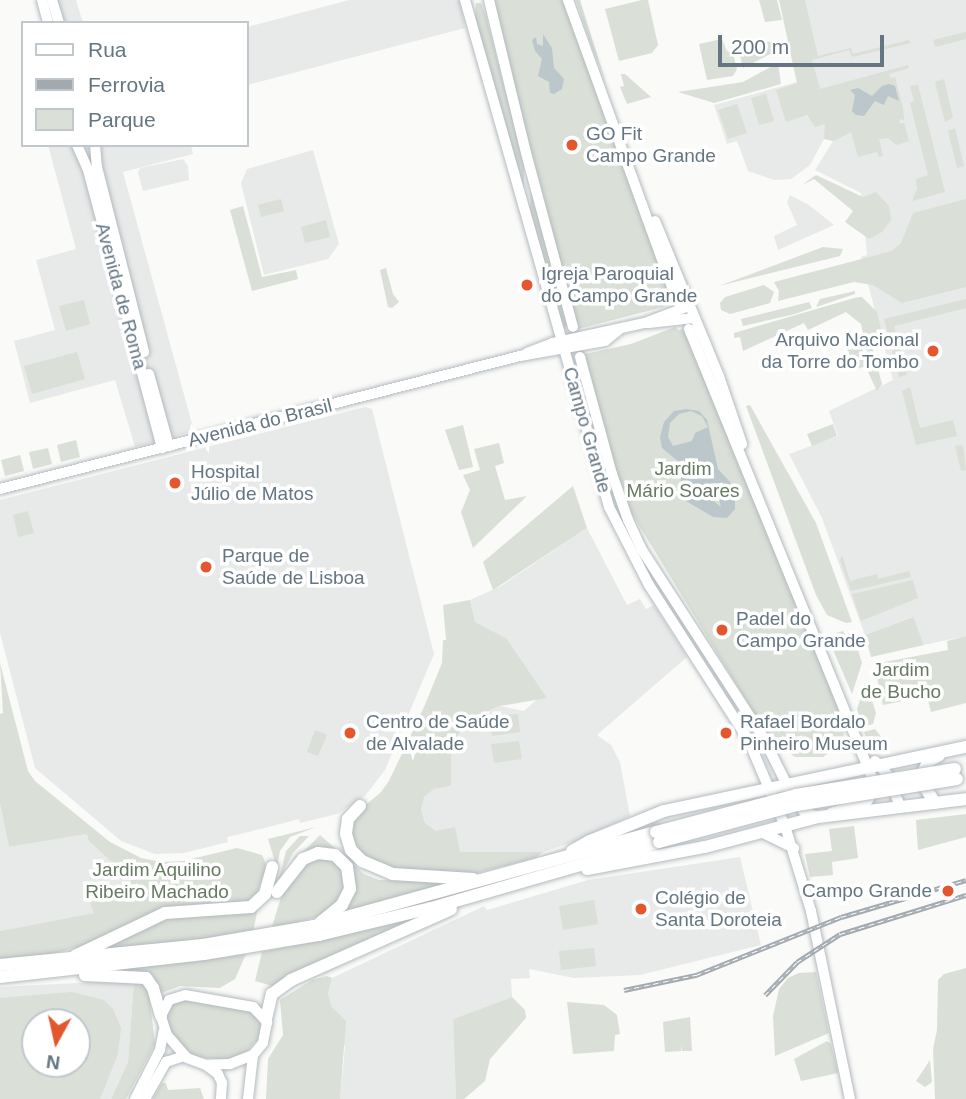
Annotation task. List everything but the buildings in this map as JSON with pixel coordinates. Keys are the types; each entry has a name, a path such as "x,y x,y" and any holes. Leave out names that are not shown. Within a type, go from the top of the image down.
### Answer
{"highway":[{"path":"559,865 590,841 657,813 769,786 966,747"},
{"path":"935,803 922,784 923,773 928,762 946,752"},
{"path":"266,1019 272,994 291,980 483,893 559,865 658,837 961,773"},
{"path":"268,940 484,880 559,865 596,868 681,853 822,817 965,799"},
{"path":"360,806 348,819 347,838 356,856 369,865 393,874 484,880"},
{"path":"277,892 303,859 326,853 342,860 350,875 348,897 333,914 314,926"},
{"path":"70,959 165,913 251,906 264,894 272,866"},
{"path":"0,977 356,926 483,893"},
{"path":"0,965 250,943"},
{"path":"25,975 141,976 152,985 161,1016"}],"main road":[{"path":"43,0 48,21"},
{"path":"52,0 58,21"},
{"name":"Campo Grande","path":"465,0 609,508 636,562 677,631 730,708 760,765 785,826"},
{"path":"470,14 474,0"},
{"path":"482,0 489,5 573,327"},
{"path":"568,0 677,301"},
{"name":"Avenida de Roma","path":"78,147 109,235 166,447"},
{"name":"Avenida de Roma","path":"95,147 109,235 156,428 166,447"},
{"path":"526,153 526,219"},
{"path":"636,185 649,206 748,468 864,752 900,807"},
{"path":"645,323 689,306"},
{"path":"645,323 691,323"},
{"name":"Avenida do Brasil","path":"0,489 520,356 542,346 563,346 645,323"},
{"name":"Campo Grande","path":"580,357 628,520 686,621 763,737 804,812 822,817"},
{"path":"148,451 156,428"},
{"path":"594,456 628,520"},
{"path":"686,621 705,668"},
{"path":"745,792 758,782 760,765"},
{"path":"822,817 872,797 875,767"},
{"path":"785,826 811,908 850,1099"},
{"path":"761,832 793,848"},
{"path":"135,1099 160,1050 164,1030 161,1016 169,1000 185,995 247,1004 266,1019 265,1039 253,1055 230,1065 206,1065"},
{"path":"164,1030 185,1056 206,1065 218,1074 222,1083 221,1099"},
{"path":"248,1099 253,1055"},
{"path":"145,1099 166,1062 185,1056"}],"shaded area":[{"path":"40,0 76,0 82,21 45,21"},
{"path":"349,0 460,0 465,28 248,85 248,27"},
{"path":"787,0 966,0 966,636 924,645 912,617 865,635 822,518 789,454 838,436 829,411 893,380 861,257 867,255 861,193 815,170 833,141 824,139 810,165 791,179 774,180 748,171 737,141 727,144 714,105 797,82 808,117"},
{"path":"543,34 552,48 554,68 564,79 562,89 554,94 550,93 549,82 538,76 542,59 535,51 532,40 536,37 537,44 543,46"},
{"path":"882,86 895,86 899,101 888,96 884,105 875,101 864,116 856,115 852,111 855,95 850,90 858,88 872,96"},
{"path":"49,147 191,147 193,154 123,172 194,431 135,447 115,380 30,403 14,341 55,330 36,260 76,249"},
{"path":"313,150 339,244 328,259 264,275 241,183 247,169"},
{"path":"183,159 188,166 189,180 143,191 138,173 140,168"},
{"path":"790,195 809,205 834,225 778,250 774,236 797,225 787,202"},
{"name":"Parque de Saúde de Lisboa","path":"365,407 372,409 434,654 385,770 365,796 337,814 300,823 299,819 227,837 228,842 184,853 155,854 121,841 35,768 0,633 0,500"},
{"path":"686,409 699,411 707,420 718,469 730,482 735,498 735,509 727,518 713,517 686,501 681,487 680,463 662,448 660,437 664,422 674,411","holes":["691,411 702,416 708,427 695,433 692,441 673,446 668,437 670,423 679,414","710,486 717,492 721,507 705,494 705,488"]},
{"path":"587,528 627,605 640,599 646,609 654,605 687,657 597,735 611,745 620,762 630,816 576,841 543,852 460,852 425,823 421,810 423,797 434,789 451,786 451,753 456,738 469,719 500,706 524,711 537,699 506,638 475,622 470,600 501,586"},
{"path":"0,804 9,847 87,834 112,862 136,871 138,876 91,903 95,913 0,931"},
{"path":"740,857 761,945 640,975 574,978 529,969 530,978 511,979 512,997 453,1019 456,1099 340,1099 345,1047 328,994 332,978 484,906 487,910 588,880"},
{"path":"134,980 128,1062 111,1099 0,1099 0,987"}],"green space":[{"path":"492,0 562,0 675,304 578,329"},
{"path":"576,0 580,0 606,83 590,42"},
{"path":"648,0 658,45 652,53 619,61 605,9"},
{"path":"759,0 777,0 782,20 765,22"},
{"path":"779,0 805,0 818,56 851,48 853,54 909,40 911,43 852,57 849,50 812,60 820,89 908,65 909,68 889,74 891,78 895,77 903,108 904,120 900,119 899,123 904,123 909,141 896,145 888,138 879,139 883,156 879,157 877,152 858,157 851,132 834,141 824,139 825,124 815,127 807,115 786,122 776,90 797,83"},
{"path":"476,3 481,3 485,13 524,163 524,190 475,22"},
{"path":"966,32 966,39 935,47 933,40"},
{"path":"722,39 727,51 733,54 737,69 733,76 707,80 699,44"},
{"path":"772,41 774,52 743,68 740,55 768,48 767,42"},
{"path":"778,63 781,84 714,103 678,92 743,82"},
{"path":"621,74 625,74 651,97 627,104 620,87 624,86"},
{"path":"944,79 953,118 945,122 935,82"},
{"path":"918,85 945,192 912,201 917,189 916,179 928,175 910,103 914,101 910,86"},
{"path":"766,94 774,121 759,125 751,98"},
{"path":"737,104 747,133 728,139 718,110"},
{"path":"955,128 964,166 957,168 948,131"},
{"path":"816,175 863,197 876,192 889,206 891,220 882,232 869,239 845,222 853,211 814,179 802,185"},
{"path":"531,189 568,326 563,328 530,209"},
{"path":"281,199 284,211 261,217 258,205"},
{"path":"966,199 966,287 902,303 873,285 854,282 778,301 779,291 774,282 892,251 901,243 913,213"},
{"path":"243,206 262,277 296,270 298,279 252,291 230,210"},
{"path":"326,220 330,237 305,243 301,227"},
{"path":"823,247 843,249 840,256 719,286"},
{"path":"386,268 393,294 399,302 392,308 388,307 380,270"},
{"path":"764,285 774,292 770,303 730,314 721,310 720,303 725,297"},
{"path":"855,291 855,294 816,307 820,299"},
{"path":"862,297 877,312 883,338 872,346 882,384 877,391 868,372 871,370 861,324 846,312 808,330 804,323 743,351 740,337 734,338 734,333"},
{"path":"966,299 966,308 894,326 907,375 899,377 884,319"},
{"path":"84,300 90,324 66,331 59,306"},
{"path":"809,302 812,308 743,326 741,319"},
{"name":"Jardim Mário Soares","path":"675,327 679,330 685,328 846,723 842,743 823,757 795,757 768,736 632,514 613,462 585,354 631,344"},
{"path":"861,344 867,366 853,370 847,347"},
{"path":"77,352 85,379 32,394 24,366"},
{"path":"910,387 920,428 953,420 957,436 916,445 902,391"},
{"path":"750,405 816,523 852,622 846,623 827,615 816,595 746,406"},
{"path":"833,424 837,436 812,446 807,434"},
{"path":"463,425 473,467 459,470 445,430"},
{"path":"76,440 80,457 61,462 57,445"},
{"path":"499,443 504,463 495,466 505,500 527,496 473,548 461,512 470,490 463,475 480,470 474,449"},
{"path":"963,445 966,470 961,471 955,446"},
{"path":"48,448 52,464 33,469 29,452"},
{"path":"20,455 24,471 5,476 1,460"},
{"path":"573,486 587,528 493,590 483,562"},
{"path":"28,511 34,533 18,537 13,515"},
{"path":"842,555 850,581 877,574 878,579 909,571 911,577 851,591 840,560"},
{"path":"913,580 918,598 861,621 852,594"},
{"path":"470,600 475,622 506,638 547,698 500,706 469,719 456,738 451,753 451,786 434,789 424,797 421,810 425,823 436,831 455,827 460,852 543,852 535,858 469,875 379,868 351,845 353,816 381,792 389,781 424,707 442,663 443,640 446,640 443,605"},
{"path":"913,617 924,645 871,657 865,635"},
{"path":"843,631 848,640 855,640 862,663 852,694 827,636"},
{"name":"Jardim de Bucho","path":"966,636 966,703 931,712 927,696 883,705 874,664 948,650 947,641"},
{"name":"Jardim Aquilino Ribeiro Machado","path":"0,663 28,771 35,781 110,842 141,858 161,862 183,861 237,848 262,855 267,866 254,901 193,906 83,946 43,956 0,961 0,931 94,913 90,903 138,876 135,871 112,862 89,841 87,834 9,847 0,804 0,714 3,713"},
{"path":"866,682 876,713 873,724 862,727 857,709"},
{"path":"518,714 520,732 492,736 490,717"},
{"path":"875,729 882,738 885,753 876,750 867,740 864,732"},
{"path":"315,730 327,735 318,756 307,752"},
{"path":"519,741 522,759 494,763 491,744"},
{"path":"966,814 966,837 918,850 916,820"},
{"path":"854,826 858,858 832,862 833,875 810,877 805,854 832,851 829,829"},
{"path":"316,827 290,837 280,851 277,868 268,839"},
{"path":"320,835 364,874 379,880 461,881 336,917 351,901 339,855 294,861"},
{"path":"300,836 309,836 293,853 278,882 286,851"},
{"path":"314,858 330,859 341,866 346,893 326,914 271,930 285,884"},
{"path":"594,900 598,924 563,930 559,906"},
{"path":"258,907 253,933 90,952 164,918"},
{"path":"440,910 276,987 255,981 262,952"},
{"path":"594,948 596,966 561,970 559,951"},
{"path":"246,954 235,979 220,988 180,986 159,994 156,984 81,973"},
{"path":"966,968 966,1099 935,1099 933,1049 937,1030 938,980 944,974"},
{"path":"816,972 829,1033 775,1056 773,1016 779,989 788,978 799,973"},
{"path":"327,976 332,978 328,994 332,1007 346,1021 340,1099 266,1099 268,1059 283,1035 280,1000 312,980"},
{"path":"134,980 144,983 149,993 155,1044 126,1099 111,1099 128,1062"},
{"path":"72,992 104,1000 113,1009 121,1028 118,1054 100,1099 0,1099 0,998"},
{"path":"512,997 525,1010 526,1018 490,1059 485,1081 464,1099 456,1099 453,1019"},
{"path":"181,999 245,1005 262,1023 261,1036 246,1052 228,1060 197,1057 187,1051 171,1033 166,1016 171,1005"},
{"path":"567,1002 604,1005 617,1015 620,1034 615,1035 614,1051 573,1054"},
{"path":"690,1017 692,1051 682,1051 681,1045 681,1051 665,1052 663,1022"},
{"path":"827,1041 831,1044 838,1073 801,1081 794,1059"},
{"path":"930,1060 932,1082 925,1087 916,1081"},
{"path":"162,1083 166,1083 168,1090 200,1088 204,1099 153,1099"}],"railway":[{"path":"624,990 696,975 841,917 966,880"},
{"path":"765,995 797,962 840,934 966,895"}],"place":[{"name":"GO Fit Campo Grande","path":"572,145"},
{"name":"Igreja Paroquial do Campo Grande","path":"527,285"},
{"name":"Arquivo Nacional da Torre do Tombo","path":"933,351"},
{"name":"Hospital Júlio de Matos","path":"175,483"},
{"name":"Parque de Saúde de Lisboa","path":"206,567"},
{"name":"Padel do Campo Grande","path":"722,630"},
{"name":"Centro de Saúde de Alvalade","path":"350,733"},
{"name":"Rafael Bordalo Pinheiro Museum","path":"726,733"},
{"name":"Campo Grande","path":"948,891"},
{"name":"Colégio de Santa Doroteia","path":"641,909"}]}
